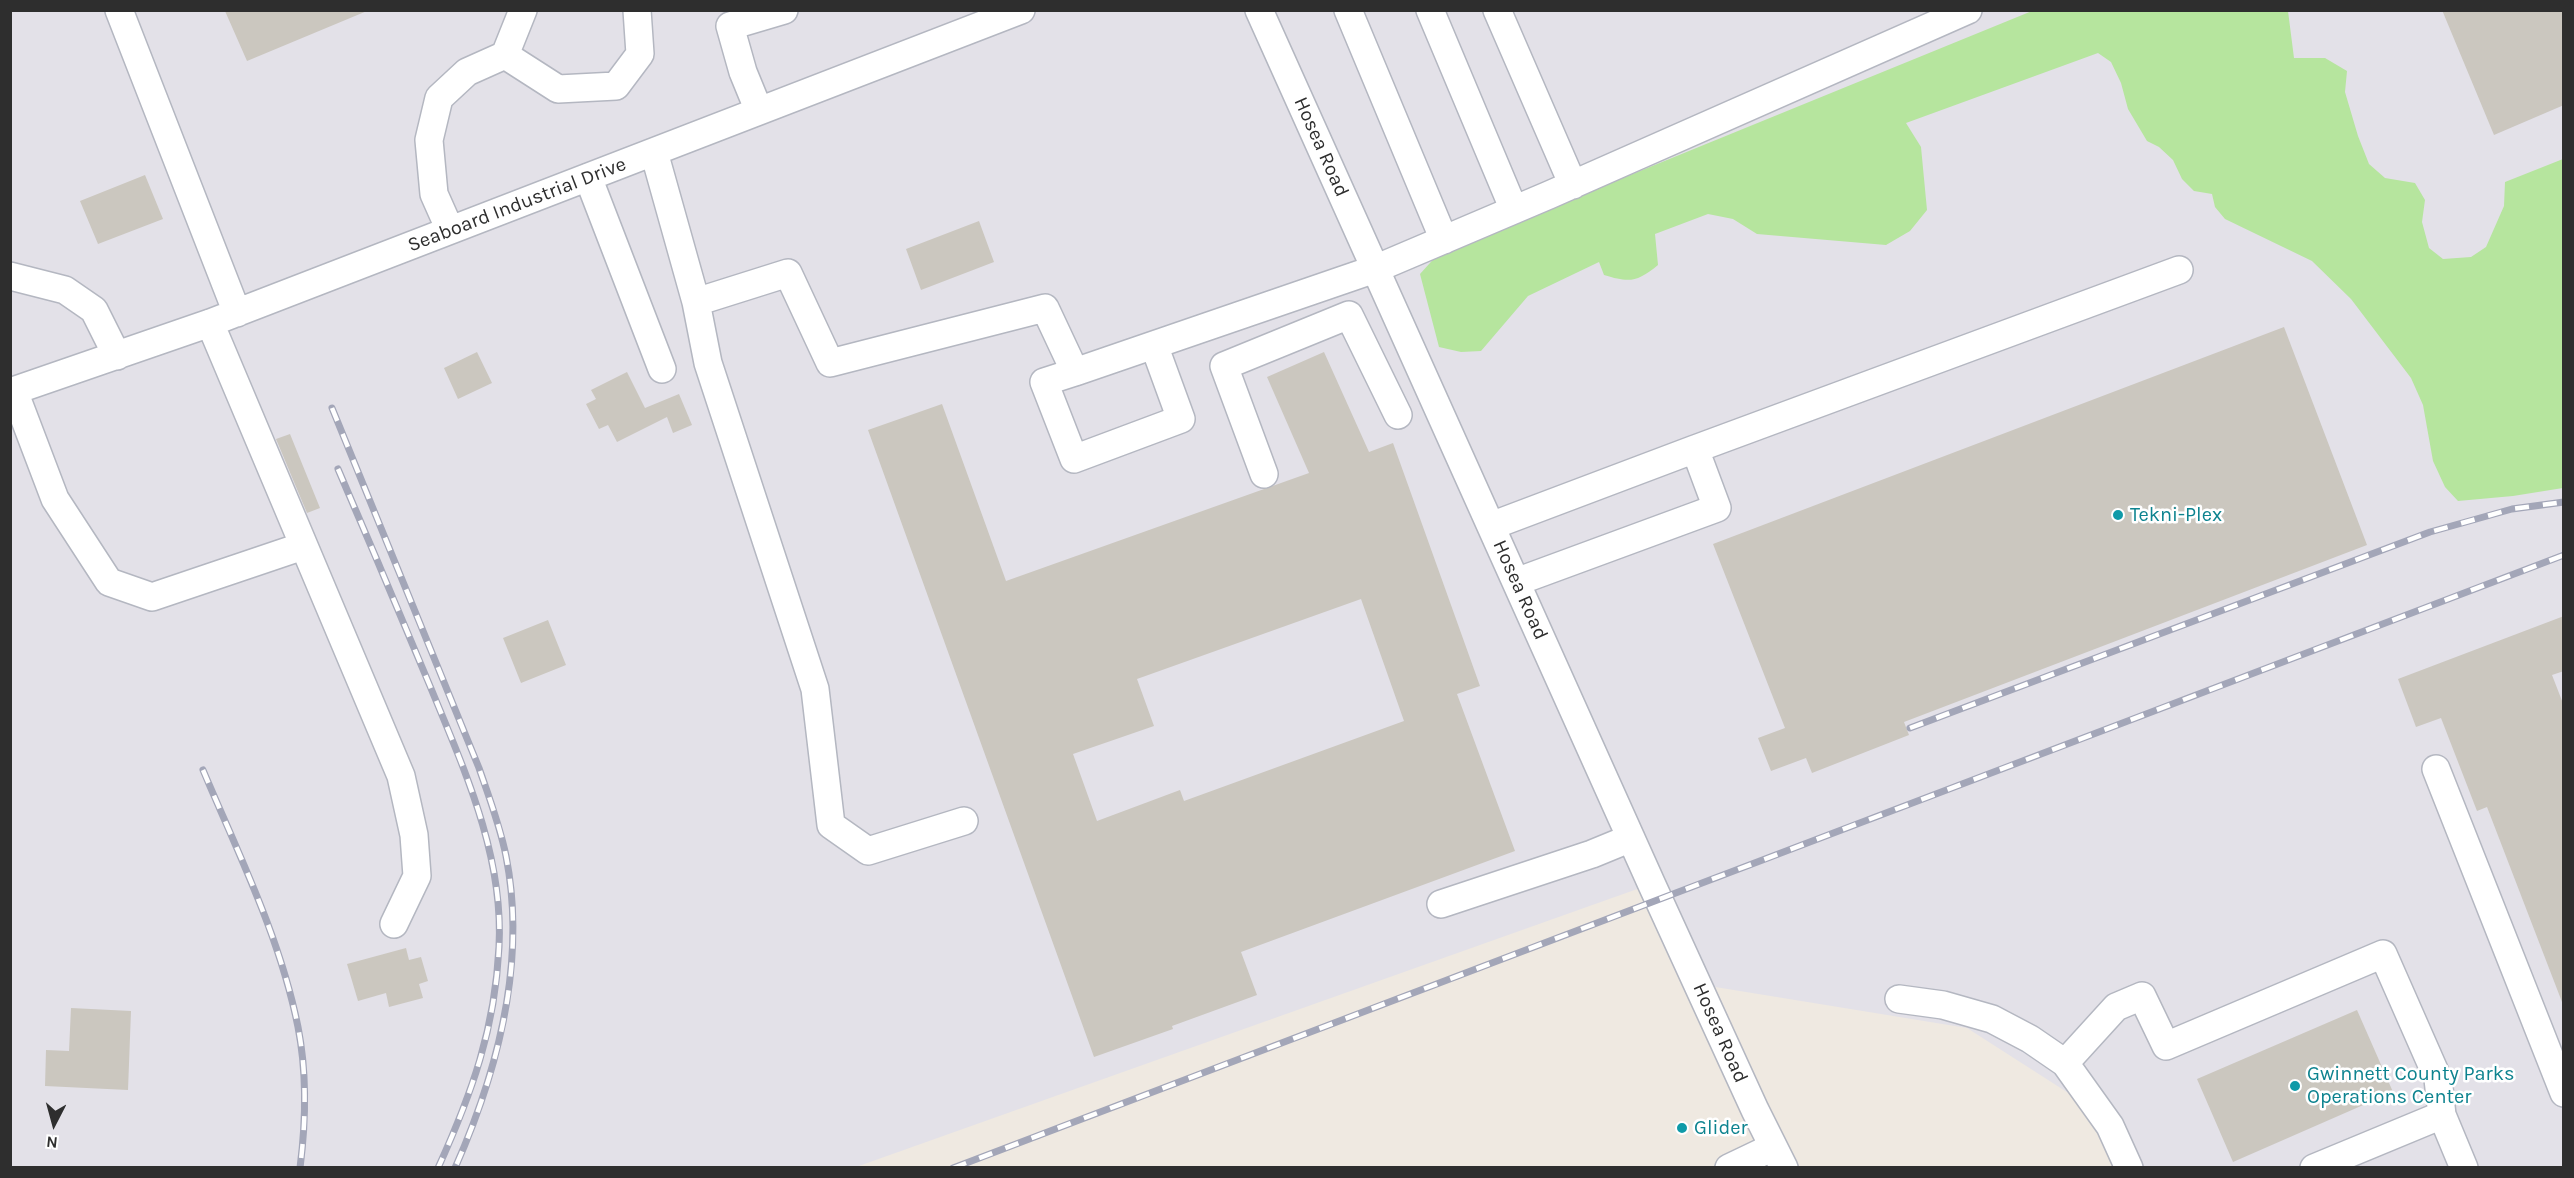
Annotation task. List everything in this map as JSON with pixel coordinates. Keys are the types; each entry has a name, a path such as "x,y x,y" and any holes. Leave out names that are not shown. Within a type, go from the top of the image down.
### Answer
{"street":[{"path":"119,10 237,313"},
{"path":"450,230 434,194 429,140 439,98 467,72 505,55 523,10"},
{"path":"505,55 558,89 616,86 640,54 637,10"},
{"path":"759,111 743,72 727,18 784,10"},
{"name":"Seaboard Industrial Drive","path":"12,392 237,313 1021,10"},
{"name":"Hosea Road","path":"1259,10 1631,838 1778,1157"},
{"path":"1348,10 1444,240"},
{"path":"1430,10 1514,210"},
{"path":"1497,10 1573,185"},
{"path":"1154,345 1181,419 1074,459 1044,382 1375,269 1573,185 1968,10"},
{"path":"654,152 696,302 708,363 815,689 831,825 868,851 964,820"},
{"path":"588,177 662,369"},
{"path":"1491,526 2179,270"},
{"path":"696,302 788,273 830,363 1045,308 1075,372"},
{"path":"10,276 65,290 94,310 117,356"},
{"path":"1296,295 1312,329"},
{"path":"1264,474 1224,366 1349,315 1398,415"},
{"path":"210,323 401,776 414,835 417,876 394,924"},
{"path":"12,392 55,499 109,582 152,597 303,546"},
{"path":"1516,582 1717,508 1695,449"},
{"path":"2436,769 2564,1093"},
{"path":"1441,904 1592,854 1631,838"},
{"path":"2065,1063 2116,1007 2142,996 2166,1046 2383,954 2438,1078 2442,1115 2464,1167"},
{"path":"1899,999 1943,1005 1992,1019 2030,1039 2065,1063 2110,1126 2129,1167"},
{"path":"2314,1167 2442,1115"},
{"path":"1729,1167 1778,1157"}],"shaded area":[{"path":"10,11 2563,11 2563,1167 2124,1167 2098,1112 1967,1028 1703,985 1657,882 856,1167 11,1167"}],"green space":[{"path":"2032,11 2288,11 2294,58 2325,58 2347,71 2345,92 2369,164 2385,178 2415,183 2425,200 2422,222 2429,248 2443,259 2471,257 2486,247 2504,206 2505,182 2563,159 2563,488 2458,501 2445,487 2433,461 2423,405 2411,378 2351,299 2312,261 2225,219 2215,207 2212,194 2194,191 2182,179 2173,160 2159,147 2147,141 2128,109 2121,83 2111,62 2098,53 1906,123 1921,147 1927,210 1910,231 1886,245 1757,234 1733,219 1708,214 1655,234 1658,265 1639,278 1627,280 1604,275 1599,262 1528,296 1481,351 1461,352 1439,347 1420,274 1439,253"}],"building":[{"path":"2442,10 2564,10 2564,105 2494,135"},
{"path":"225,11 367,11 247,61"},
{"path":"145,175 163,219 98,244 80,201"},
{"path":"979,221 994,262 921,290 906,249"},
{"name":"Tekni-Plex","path":"2284,327 2367,545 1904,722 1909,735 1812,773 1806,758 1771,771 1758,738 1785,728 1713,544"},
{"path":"477,352 492,383 458,399 444,368"},
{"path":"1324,352 1369,452 1393,443 1480,686 1457,694 1515,851 1241,952 1257,995 1172,1026 1173,1029 1094,1057 868,430 942,404 1006,581 1309,473 1267,377","holes":["1361,599 1404,721 1184,801 1180,790 1097,821 1073,754 1154,726 1137,679"]},
{"path":"627,372 645,408 679,394 692,425 673,433 667,417 617,442 608,425 599,429 586,404 596,399 591,390"},
{"path":"290,434 320,508 307,513 276,439"},
{"path":"2564,616 2564,671 2552,675 2564,706 2562,1002 2487,807 2477,811 2441,718 2416,727 2398,679"},
{"path":"548,620 566,665 521,683 503,638"},
{"path":"406,948 409,960 421,957 428,981 419,984 423,998 389,1007 386,993 358,1001 347,964"},
{"path":"71,1008 131,1011 128,1090 45,1086 46,1050 69,1051"},
{"name":"Gwinnett County Parks Operations Center","path":"2357,1010 2393,1092 2233,1162 2197,1079"}],"railway":[{"path":"332,408 479,768 506,856 512,896 513,936 504,1015 496,1055 484,1093 455,1168"},
{"path":"338,469 456,749 479,813 495,879 499,913 499,947 493,1006 471,1087 438,1168"},
{"path":"1910,728 2430,532 2512,509 2564,502"},
{"path":"953,1168 2564,555"},
{"path":"203,770 257,896 290,994 301,1044 304,1079 300,1168"}],"place":[{"name":"Tekni-Plex","path":"2118,515"},
{"name":"Gwinnett County Parks Operations Center","path":"2295,1086"},
{"name":"Glider","path":"1682,1128"}]}
